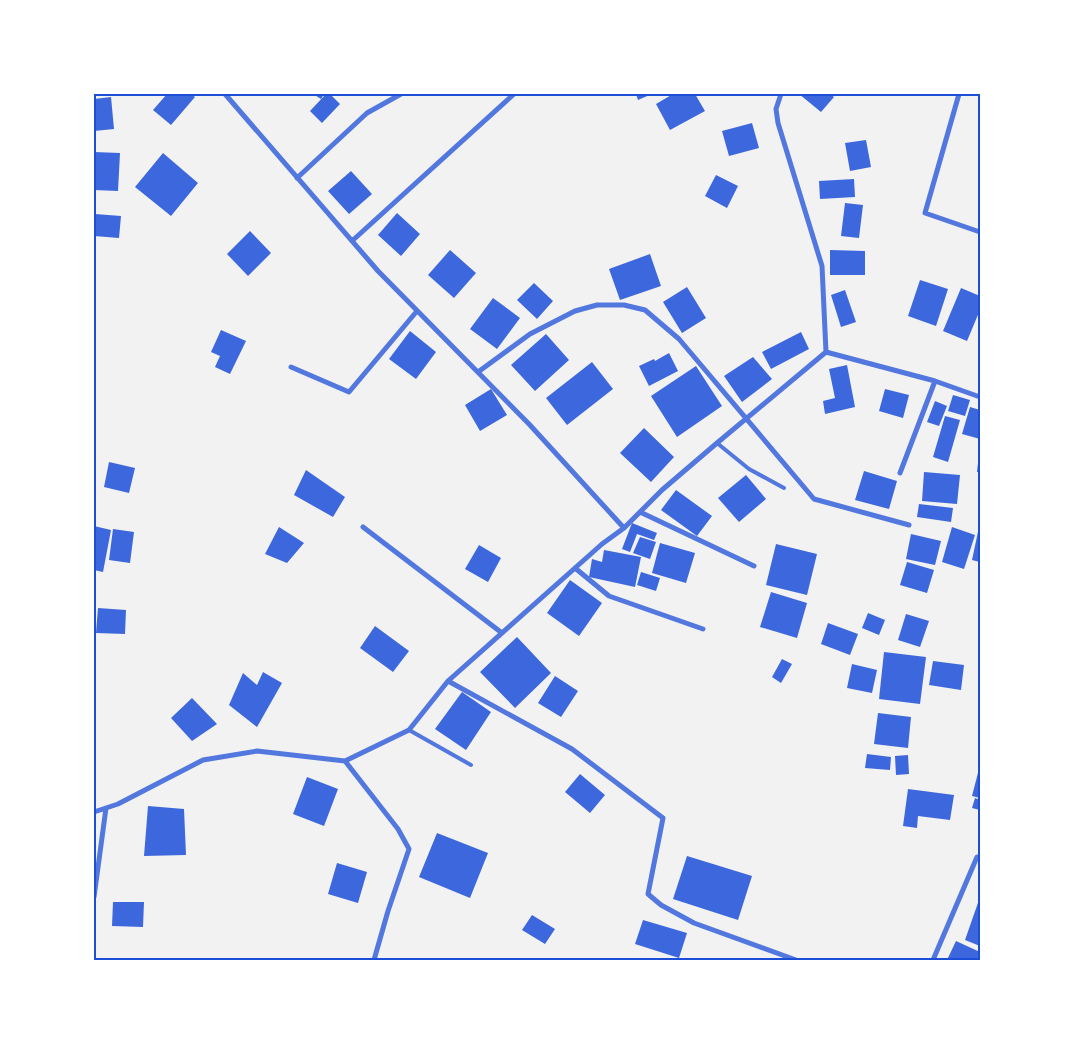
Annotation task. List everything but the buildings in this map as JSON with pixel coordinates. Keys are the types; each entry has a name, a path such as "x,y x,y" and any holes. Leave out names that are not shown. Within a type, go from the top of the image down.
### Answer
{"street":[{"path":"225,94 378,271 529,424 624,528"},
{"path":"297,178 367,113 401,94"},
{"path":"352,241 514,94"},
{"path":"781,94 776,109 778,123 822,266 826,352"},
{"path":"959,94 925,213 980,232"},
{"path":"478,372 530,334 575,311 597,305 624,305 644,310 679,339 814,499 909,525"},
{"path":"291,367 349,392 417,310"},
{"path":"826,352 935,381 980,397"},
{"path":"94,812 118,804 203,760 257,751 345,762 409,730 448,680 602,544 624,528 662,490 826,352"},
{"path":"900,474 935,381"},
{"path":"640,512 754,566"},
{"path":"363,527 502,633"},
{"path":"575,568 609,596 703,629"},
{"path":"448,680 572,749 663,818 648,894 661,905 694,923 796,960"},
{"path":"345,762 398,829 409,849 374,960"},
{"path":"94,897 106,808"},
{"path":"933,960 977,858"}],"lane":[{"path":"717,443 749,469 784,488"},
{"path":"409,730 471,765"}]}
